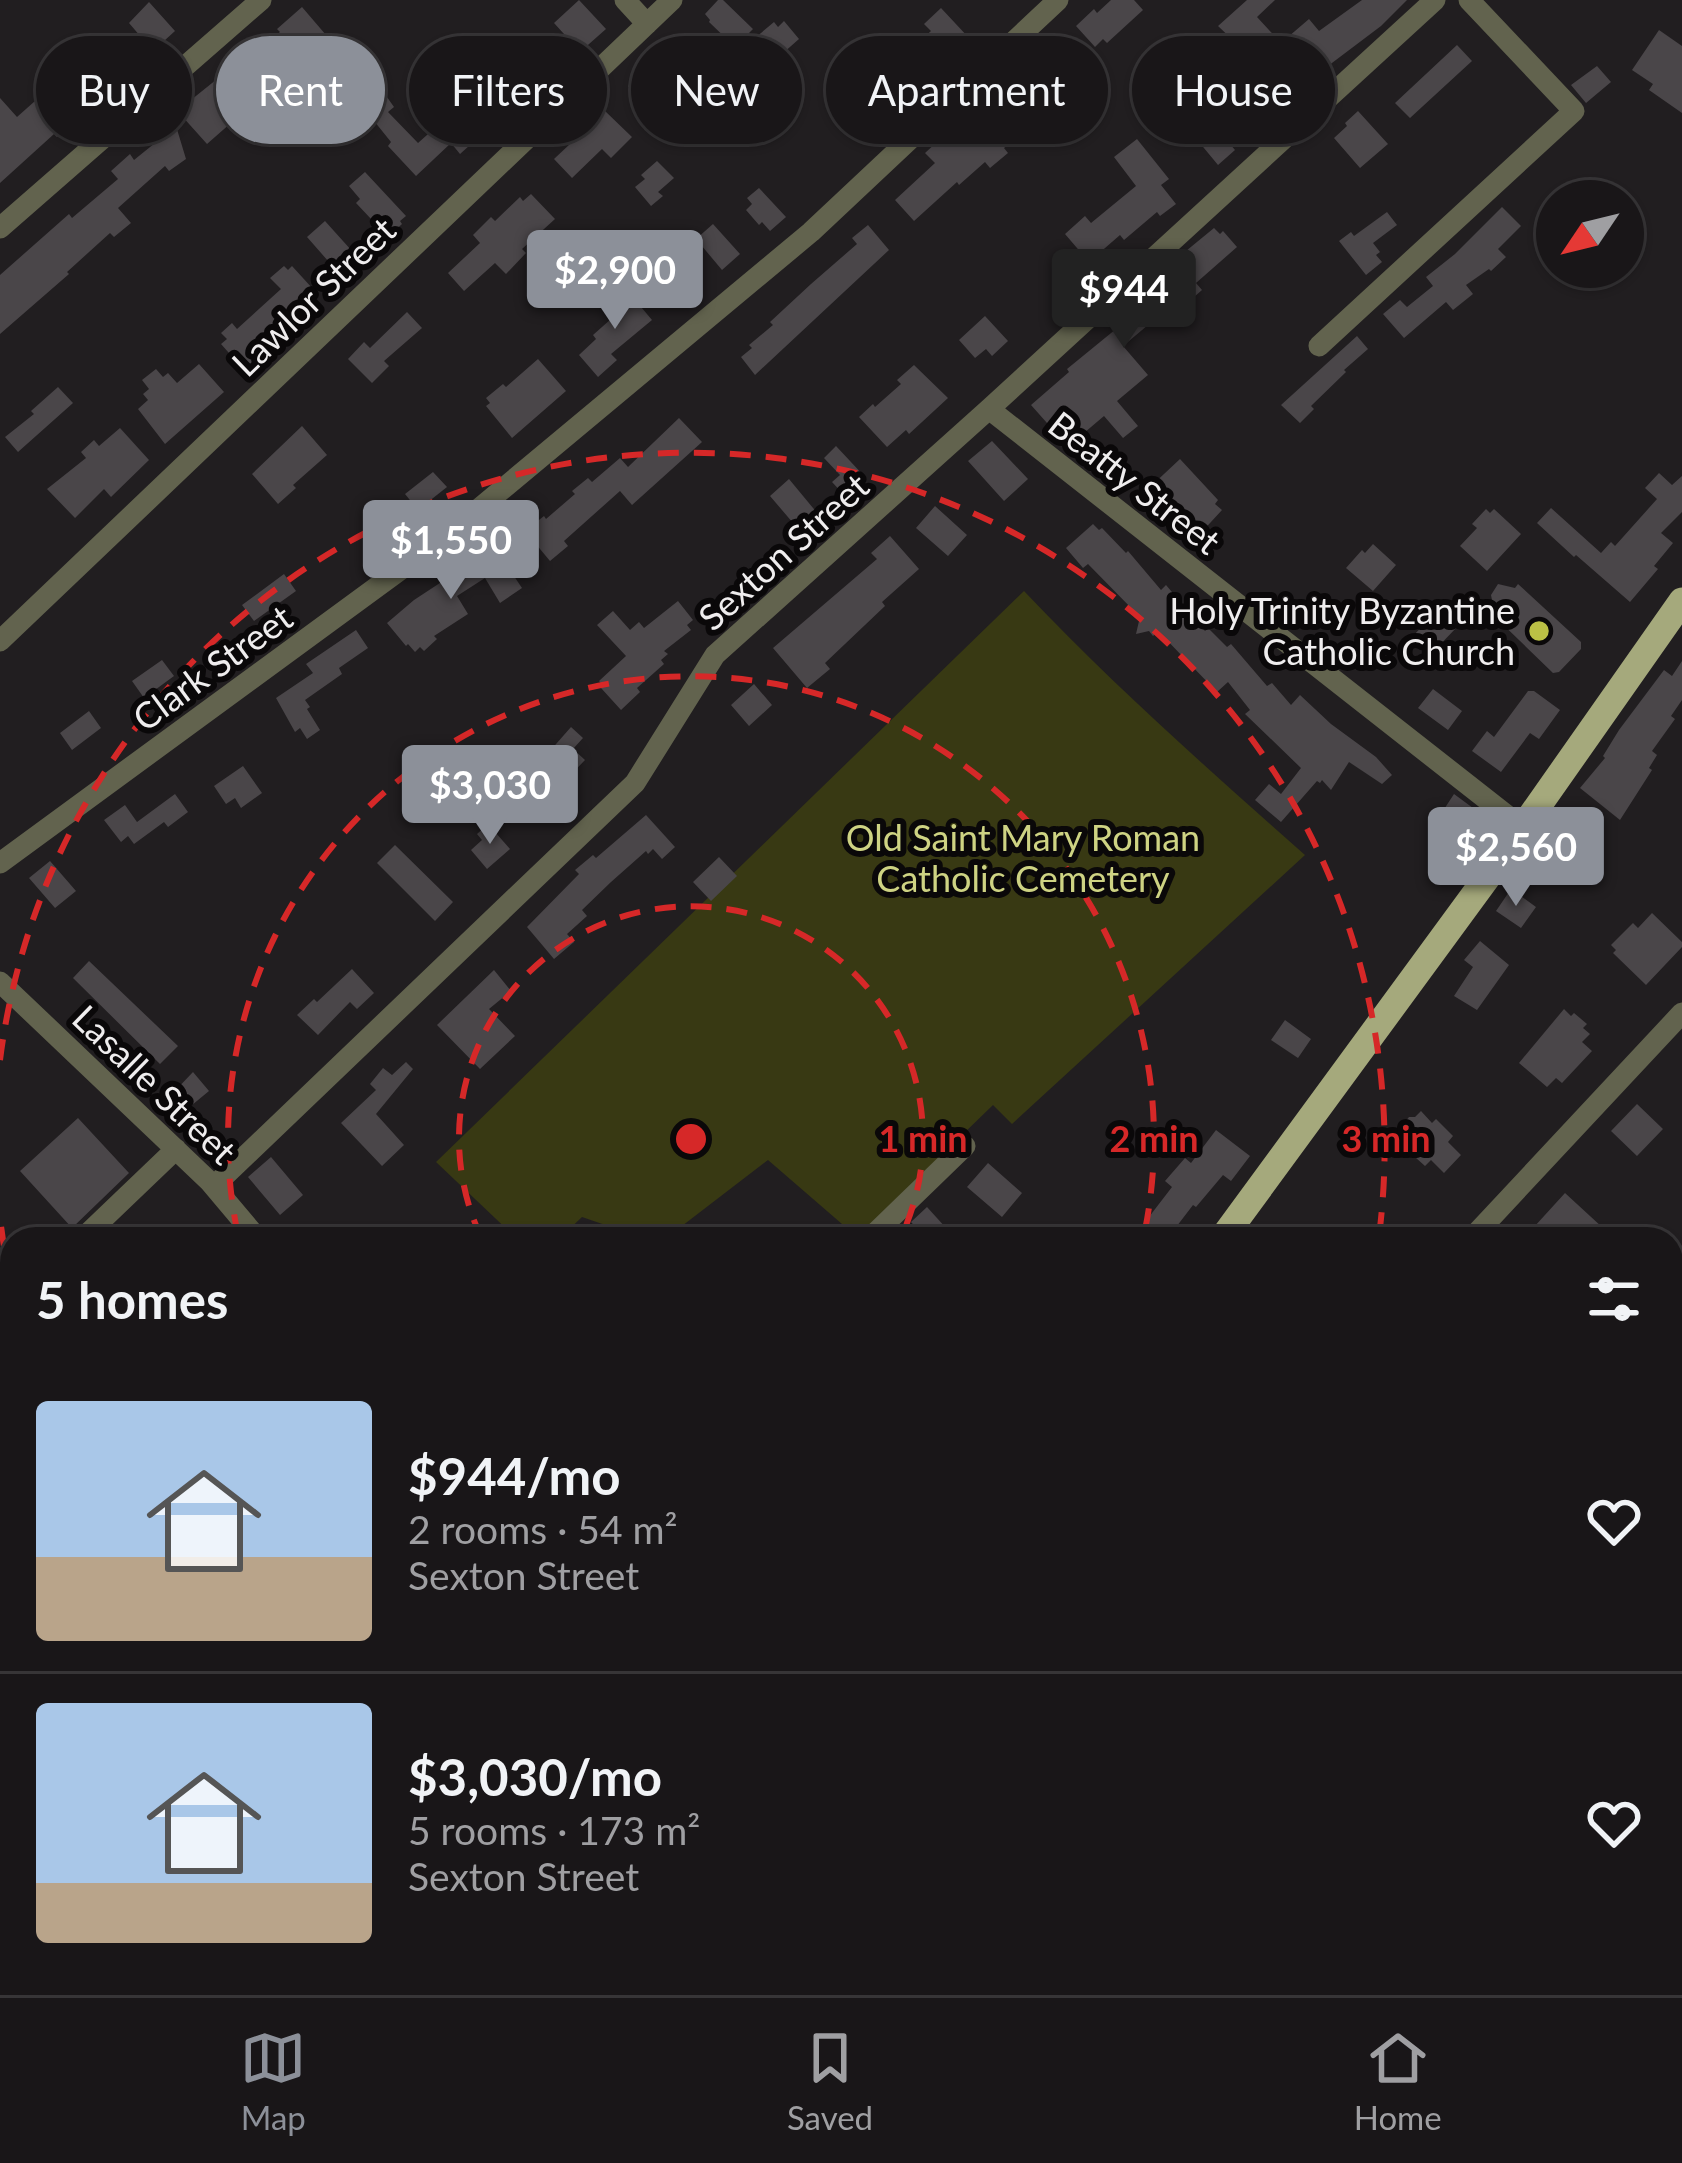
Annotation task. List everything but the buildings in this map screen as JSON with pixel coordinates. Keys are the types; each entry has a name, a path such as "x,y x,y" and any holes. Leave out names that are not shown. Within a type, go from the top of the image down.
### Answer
{"main road":[{"path":"1231,1227 1523,828 1682,601"}],"street":[{"path":"625,0 647,24"},
{"name":"Lawlor Street","path":"0,640 672,0"},
{"name":"Clark Street","path":"0,863 480,508 811,232 1058,0"},
{"name":"Sexton Street","path":"214,1186 635,783 715,655 1435,0"},
{"path":"1319,346 1574,111 1468,0"},
{"path":"0,228 258,1"},
{"name":"Beatty Street","path":"989,409 1523,828"},
{"name":"Lasalle Street","path":"0,982 214,1186 248,1227"},
{"path":"1482,1227 1681,1017"},
{"path":"881,1227 965,1146"},
{"path":"95,1227 176,1149"}],"green space":[{"name":"Old Saint Mary Roman Catholic Cemetery","path":"1024,591 1197,759 1305,855 1012,1124 993,1105 867,1227 845,1227 768,1160 681,1227 611,1227 582,1217 572,1227 504,1227 436,1162"}],"place":[{"name":"Holy Trinity Byzantine Catholic Church","path":"1539,631"}]}
